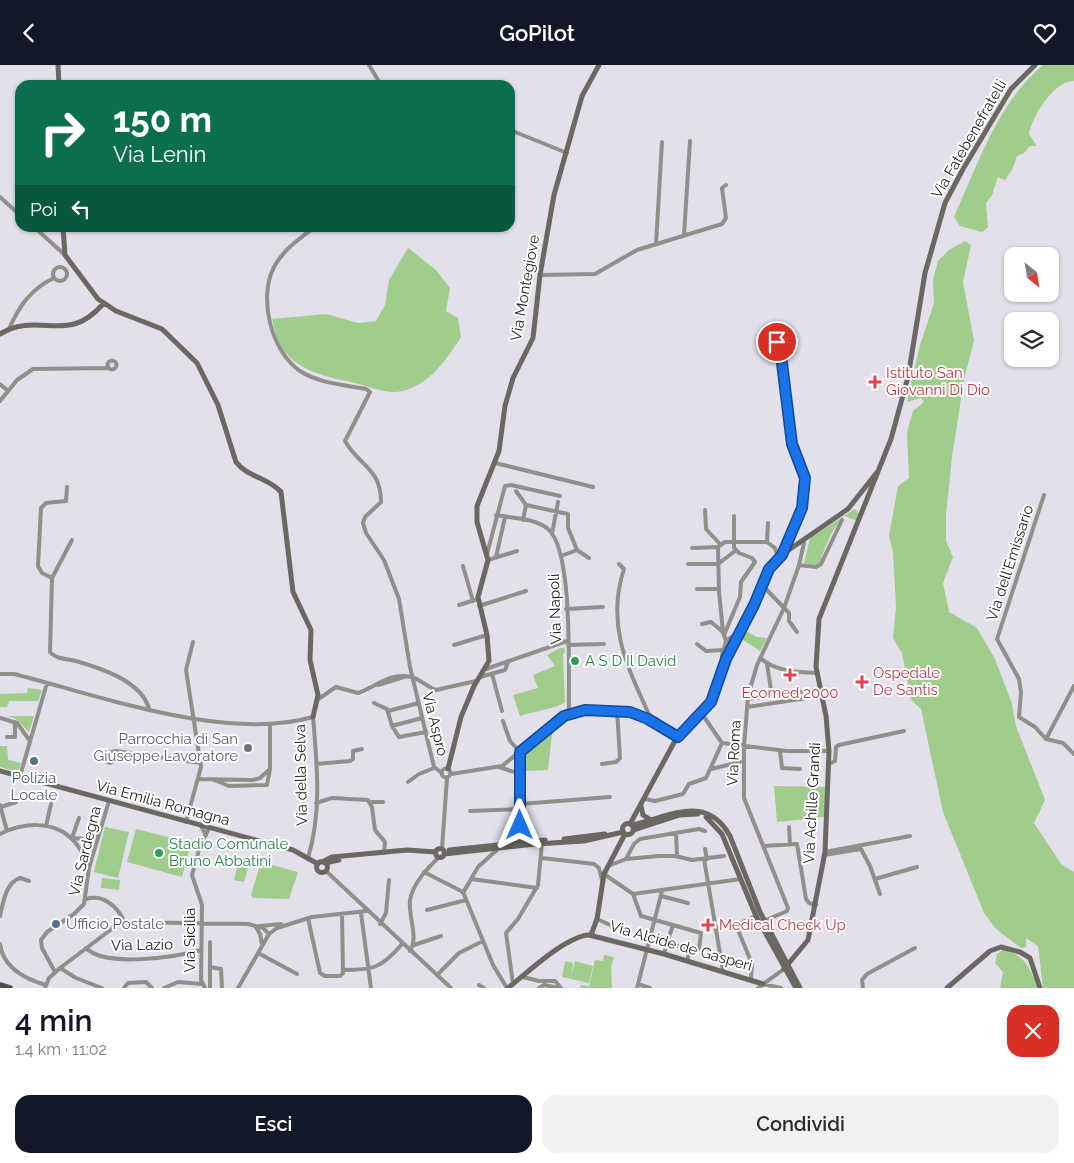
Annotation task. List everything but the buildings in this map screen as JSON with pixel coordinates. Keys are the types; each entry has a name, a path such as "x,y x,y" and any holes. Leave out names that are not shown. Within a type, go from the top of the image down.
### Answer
{"main road":[{"path":"0,985 10,988"}],"street":[{"path":"58,65 59,80"},
{"path":"369,65 378,80"},
{"name":"Via Montegiove","path":"488,557 477,524 476,512 501,445 506,406 513,378 533,335 540,275 554,195 583,94 598,65"},
{"name":"Via Fatebenefratelli","path":"881,467 904,393 925,273 945,203 962,169 1011,89 1035,65"},
{"path":"515,132 567,153"},
{"path":"684,235 690,141"},
{"path":"656,244 662,142"},
{"path":"540,275 594,274 625,255 725,222 722,188 726,185"},
{"path":"0,197 15,210"},
{"path":"40,232 65,255"},
{"path":"63,232 65,255"},
{"name":"Via Aspro","path":"309,232 288,249 273,268 269,283 270,321 282,352 299,370 332,383 366,389 370,392 345,440 373,472 379,484 381,503 365,517 364,525 367,535 384,561 398,597 412,677 434,768 447,778"},
{"name":"Via della Selva","path":"65,255 88,288 103,304 160,328 192,358 203,373 216,401 236,462 241,468 275,486 281,492 286,551 294,595 310,628 310,660 317,684 317,700 313,717 316,764 315,832 308,858"},
{"path":"9,330 18,310 31,293 54,278"},
{"path":"0,335 26,325 77,325 88,319 103,304"},
{"path":"770,342 778,342 780,347 792,444 805,479 802,509 780,557"},
{"path":"0,401 22,376 38,368 109,368"},
{"path":"0,384 8,391"},
{"path":"495,463 593,487"},
{"path":"852,506 881,467"},
{"name":"Via Achille Grandi","path":"758,988 786,968 808,940 824,854 829,765 829,751 817,673 816,640 820,617 881,467"},
{"path":"475,600 488,557 503,489 506,485 560,496"},
{"path":"52,578 42,573 38,567 41,508 46,503 66,501 67,487"},
{"path":"516,491 526,505 570,515 568,525 576,550 589,558"},
{"path":"862,491 868,499"},
{"name":"Via dell'Emissario","path":"1044,495 997,639 1019,679 1021,692 1019,717 1035,727 1046,739"},
{"path":"552,534 558,501"},
{"path":"414,945 410,900 424,872 437,855 443,851 520,841 588,837 623,832 630,834 631,826 640,806 647,800 678,737 702,714 711,702 723,665 754,605 769,569 780,557 852,506 860,502 865,506"},
{"path":"523,520 526,505"},
{"path":"852,506 858,509 861,515"},
{"path":"704,510 706,529 719,546 719,589 726,641 723,650 723,665"},
{"path":"496,515 543,526 552,534"},
{"path":"734,516 733,542 736,551"},
{"path":"496,557 506,517"},
{"path":"799,565 816,567 821,564 842,520"},
{"path":"767,541 768,523"},
{"name":"Via Napoli","path":"552,534 565,572 569,713"},
{"path":"72,540 52,578 51,653 57,657 89,665 125,681 142,696 149,709"},
{"path":"692,548 719,546 733,542 767,541 774,547 780,557"},
{"name":"Via Roma","path":"764,922 786,911 788,908 743,794 747,707 760,658 784,608 799,565 804,543"},
{"path":"561,556 576,550"},
{"path":"488,557 496,557 517,551"},
{"path":"688,564 718,564 736,551"},
{"path":"724,634 740,595 741,582 755,563 752,557 736,551"},
{"path":"619,564 624,569 616,604 622,651 653,722"},
{"path":"443,851 447,778 460,719 478,679 486,669 489,659 487,635 479,606 463,566"},
{"path":"764,587 790,615 789,621 797,632"},
{"path":"697,589 719,589"},
{"path":"479,606 526,591"},
{"path":"459,605 475,600"},
{"path":"566,609 603,607"},
{"path":"702,624 709,622 724,634"},
{"path":"726,641 740,631"},
{"path":"454,645 487,635"},
{"path":"186,822 199,779 201,763 186,670 193,643"},
{"path":"486,669 568,643 604,643"},
{"path":"698,644 701,649 708,651 723,650"},
{"path":"760,658 767,664 785,671 817,673"},
{"path":"317,700 337,687 354,693 389,677 412,677 436,690 478,679 506,669 508,662"},
{"path":"767,664 772,696"},
{"path":"0,673 14,674 195,720 289,723 313,717"},
{"path":"492,674 502,711"},
{"path":"20,776 47,683"},
{"path":"1074,686 1046,739 1063,743 1074,754"},
{"path":"748,699 820,689"},
{"path":"747,707 821,696"},
{"path":"374,703 384,706 388,711 392,726 401,738 426,732"},
{"path":"388,711 419,703"},
{"path":"499,767 569,713 585,710 617,710 632,713 653,722 678,737"},
{"path":"602,764 615,763 620,758 617,710"},
{"path":"702,714 722,743 780,751 829,751"},
{"path":"0,718 15,722 30,741"},
{"path":"392,726 422,719"},
{"path":"503,721 510,741 520,752 520,841"},
{"path":"15,722 15,737"},
{"path":"214,780 232,786 264,787 269,782 270,723"},
{"path":"829,765 835,761 836,747 839,745 904,731"},
{"path":"7,737 22,736"},
{"path":"647,800 683,794 689,784 708,777 722,743"},
{"path":"316,764 350,761 353,759 353,751 362,749"},
{"path":"128,753 110,763 103,760 105,755 111,751 128,753 201,763"},
{"path":"780,751 782,768 800,769"},
{"path":"711,769 740,762"},
{"path":"442,773 444,769 450,771 499,767 520,774"},
{"path":"408,782 417,775 434,768"},
{"path":"199,779 251,781 261,777 270,769"},
{"name":"Via Emilia Romagna","path":"0,771 295,851 321,863 319,872 326,871"},
{"path":"261,777 269,782"},
{"path":"470,811 610,797"},
{"path":"316,803 332,798 365,799 383,802"},
{"name":"Via Sardegna","path":"55,972 42,948 42,939 49,931 79,910 86,899 89,868 110,801"},
{"path":"370,801 375,830 385,843 384,853"},
{"path":"7,831 0,806 16,802"},
{"path":"46,826 51,804"},
{"path":"640,806 642,815 651,820"},
{"path":"631,826 691,810 709,815 720,823 730,837 764,922 796,988"},
{"path":"424,872 463,893 496,971 508,988 571,941 591,935 596,919 604,874 625,824 631,826 679,815 705,816 716,825 722,834 739,879 756,916 786,968 800,988"},
{"path":"78,818 72,838 89,865"},
{"path":"0,834 24,826 46,826 72,838 87,839 96,836"},
{"path":"201,826 206,835"},
{"path":"789,827 790,844"},
{"name":"Via Sicilia","path":"203,986 201,950 202,901 192,875 209,828"},
{"path":"626,859 638,840 700,829 705,831"},
{"path":"443,851 594,840 623,832"},
{"path":"676,833 677,856"},
{"path":"824,854 910,836"},
{"path":"513,984 506,933 518,920 537,888 542,858 542,843"},
{"path":"763,846 798,845 806,899 809,903 816,905"},
{"path":"463,893 481,864 500,847"},
{"path":"705,849 708,884 723,971"},
{"path":"824,854 860,849 875,879 880,894"},
{"path":"321,863 332,857 407,850 437,855"},
{"path":"321,863 407,853 437,855"},
{"path":"608,865 626,859 677,856 687,860 724,856"},
{"path":"542,858 594,864 599,868 602,882"},
{"path":"321,863 328,867 326,871 367,911 452,988"},
{"path":"875,879 917,867"},
{"path":"604,874 633,894 662,893 739,879"},
{"path":"0,915 4,898 12,883 20,878 29,881"},
{"path":"471,879 537,888"},
{"path":"380,923 386,915 389,880"},
{"path":"662,893 688,903"},
{"path":"650,988 637,986 662,893"},
{"path":"633,894 639,914 702,933 698,949 690,949 667,943"},
{"path":"86,899 97,897 103,899 124,921"},
{"path":"427,910 466,900"},
{"path":"238,988 262,945 276,927 308,918 367,911"},
{"path":"361,913 371,988"},
{"path":"342,914 342,972"},
{"path":"715,928 736,925 756,916"},
{"path":"308,918 322,975 369,970 389,957 402,944"},
{"path":"596,919 620,929"},
{"path":"0,944 4,958 13,968 45,987 55,972 115,925 124,921 255,925 290,922"},
{"path":"255,925 269,934"},
{"path":"255,925 260,933 262,945"},
{"path":"664,954 672,925"},
{"path":"736,925 752,964 751,979"},
{"name":"Via Alcide de Gasperi","path":"591,935 664,954 764,984"},
{"path":"410,951 414,945 441,936"},
{"path":"437,975 459,953 483,941"},
{"path":"210,942 210,988"},
{"path":"947,988 989,952 1001,947 1020,951 1030,958 1040,988"},
{"name":"Via Lazio","path":"86,948 100,956 136,958 168,958 201,950"},
{"path":"863,988 862,980 867,974 915,948"},
{"path":"687,961 690,949"},
{"path":"258,953 297,974"},
{"path":"210,967 221,968 222,988"},
{"path":"60,968 74,977 102,988"},
{"path":"523,977 540,981 555,981 560,988"},
{"path":"124,988 128,983 146,982 152,988"},
{"path":"164,988 178,982 203,986"},
{"path":"764,984 781,988"},
{"path":"479,985 484,988"},
{"path":"539,988 544,985 560,988"}],"green space":[{"path":"1043,65 1074,65 1074,81 1066,82 1059,86 1039,109 1029,134 1037,146 1030,146 1024,153 1017,156 1013,168 1005,180 998,177 992,195 986,203 988,227 982,232 960,226 954,217 990,136 1013,98"},
{"path":"965,241 971,245 963,282 974,341 964,379 952,457 946,515 946,541 953,557 943,583 949,612 977,628 995,659 1012,704 1016,726 1045,800 1034,823 1061,864 1074,872 1074,988 1043,988 1038,946 1026,938 1026,947 1021,948 996,929 984,913 943,812 921,709 911,700 902,653 893,638 896,607 893,552 889,536 898,486 909,478 907,432 913,411 924,402 921,398 907,402 920,345 934,303 933,280 938,261 949,250"},
{"path":"408,248 436,270 450,288 446,311 458,318 461,337 444,362 430,377 413,388 397,392 385,391 323,375 303,367 286,353 277,338 272,319 326,314 358,323 376,321 385,305 389,280"},
{"path":"855,509 859,514 857,521 845,516 843,517 832,532 821,557 823,558 821,562 815,565 804,563 810,538"},
{"path":"744,630 757,637 767,638 760,651 740,638"},
{"path":"560,648 564,648 565,652 563,655 565,702 520,716 513,695 538,688 533,675 555,666 547,655"},
{"path":"28,688 42,690 38,701 9,701 7,707 0,707 0,694 27,693"},
{"path":"8,716 34,716 29,732 16,719"},
{"path":"553,726 548,770 523,771 524,757 531,745"},
{"path":"0,746 7,746 8,760 21,763 18,772 0,767"},
{"path":"774,786 826,787 825,817 777,822"},
{"path":"105,827 129,832 118,878 94,872"},
{"name":"Stadio Comunale Bruno Abbatini","path":"136,829 191,843 182,877 127,862"},
{"path":"239,861 249,864 244,882 234,880"},
{"path":"261,862 298,872 289,899 253,898 251,895"},
{"path":"102,878 120,880 119,890 101,888"},
{"path":"1004,949 1022,959 1032,974 1038,988 1000,988 1003,972 995,963 997,954"},
{"path":"604,955 614,957 611,967 612,988 580,988 581,985 589,986 595,960 603,961"},
{"path":"565,961 573,963 571,976 575,961 593,966 589,983 562,977"}],"place":[{"name":"Istituto San Giovanni Di Dio","path":"875,382"},
{"name":"A S D Il David","path":"575,661"},
{"name":"Ecomed 2000","path":"790,675"},
{"name":"Ospedale De Santis","path":"862,682"},
{"name":"Parrocchia di San Giuseppe Lavoratore","path":"248,748"},
{"name":"Polizia Locale","path":"34,761"},
{"name":"Stadio Comunale Bruno Abbatini","path":"159,853"},
{"name":"Ufficio Postale","path":"56,924"},
{"name":"Medical Check Up","path":"708,925"}],"route":[{"path":"520,825 520,752 564,716 572,712 585,710 612,709 625,711 648,719 678,737 703,713 711,702 723,665 754,605 769,569 774,561 782,555 798,521 803,504 805,479 792,445 780,347 777,342"}]}
